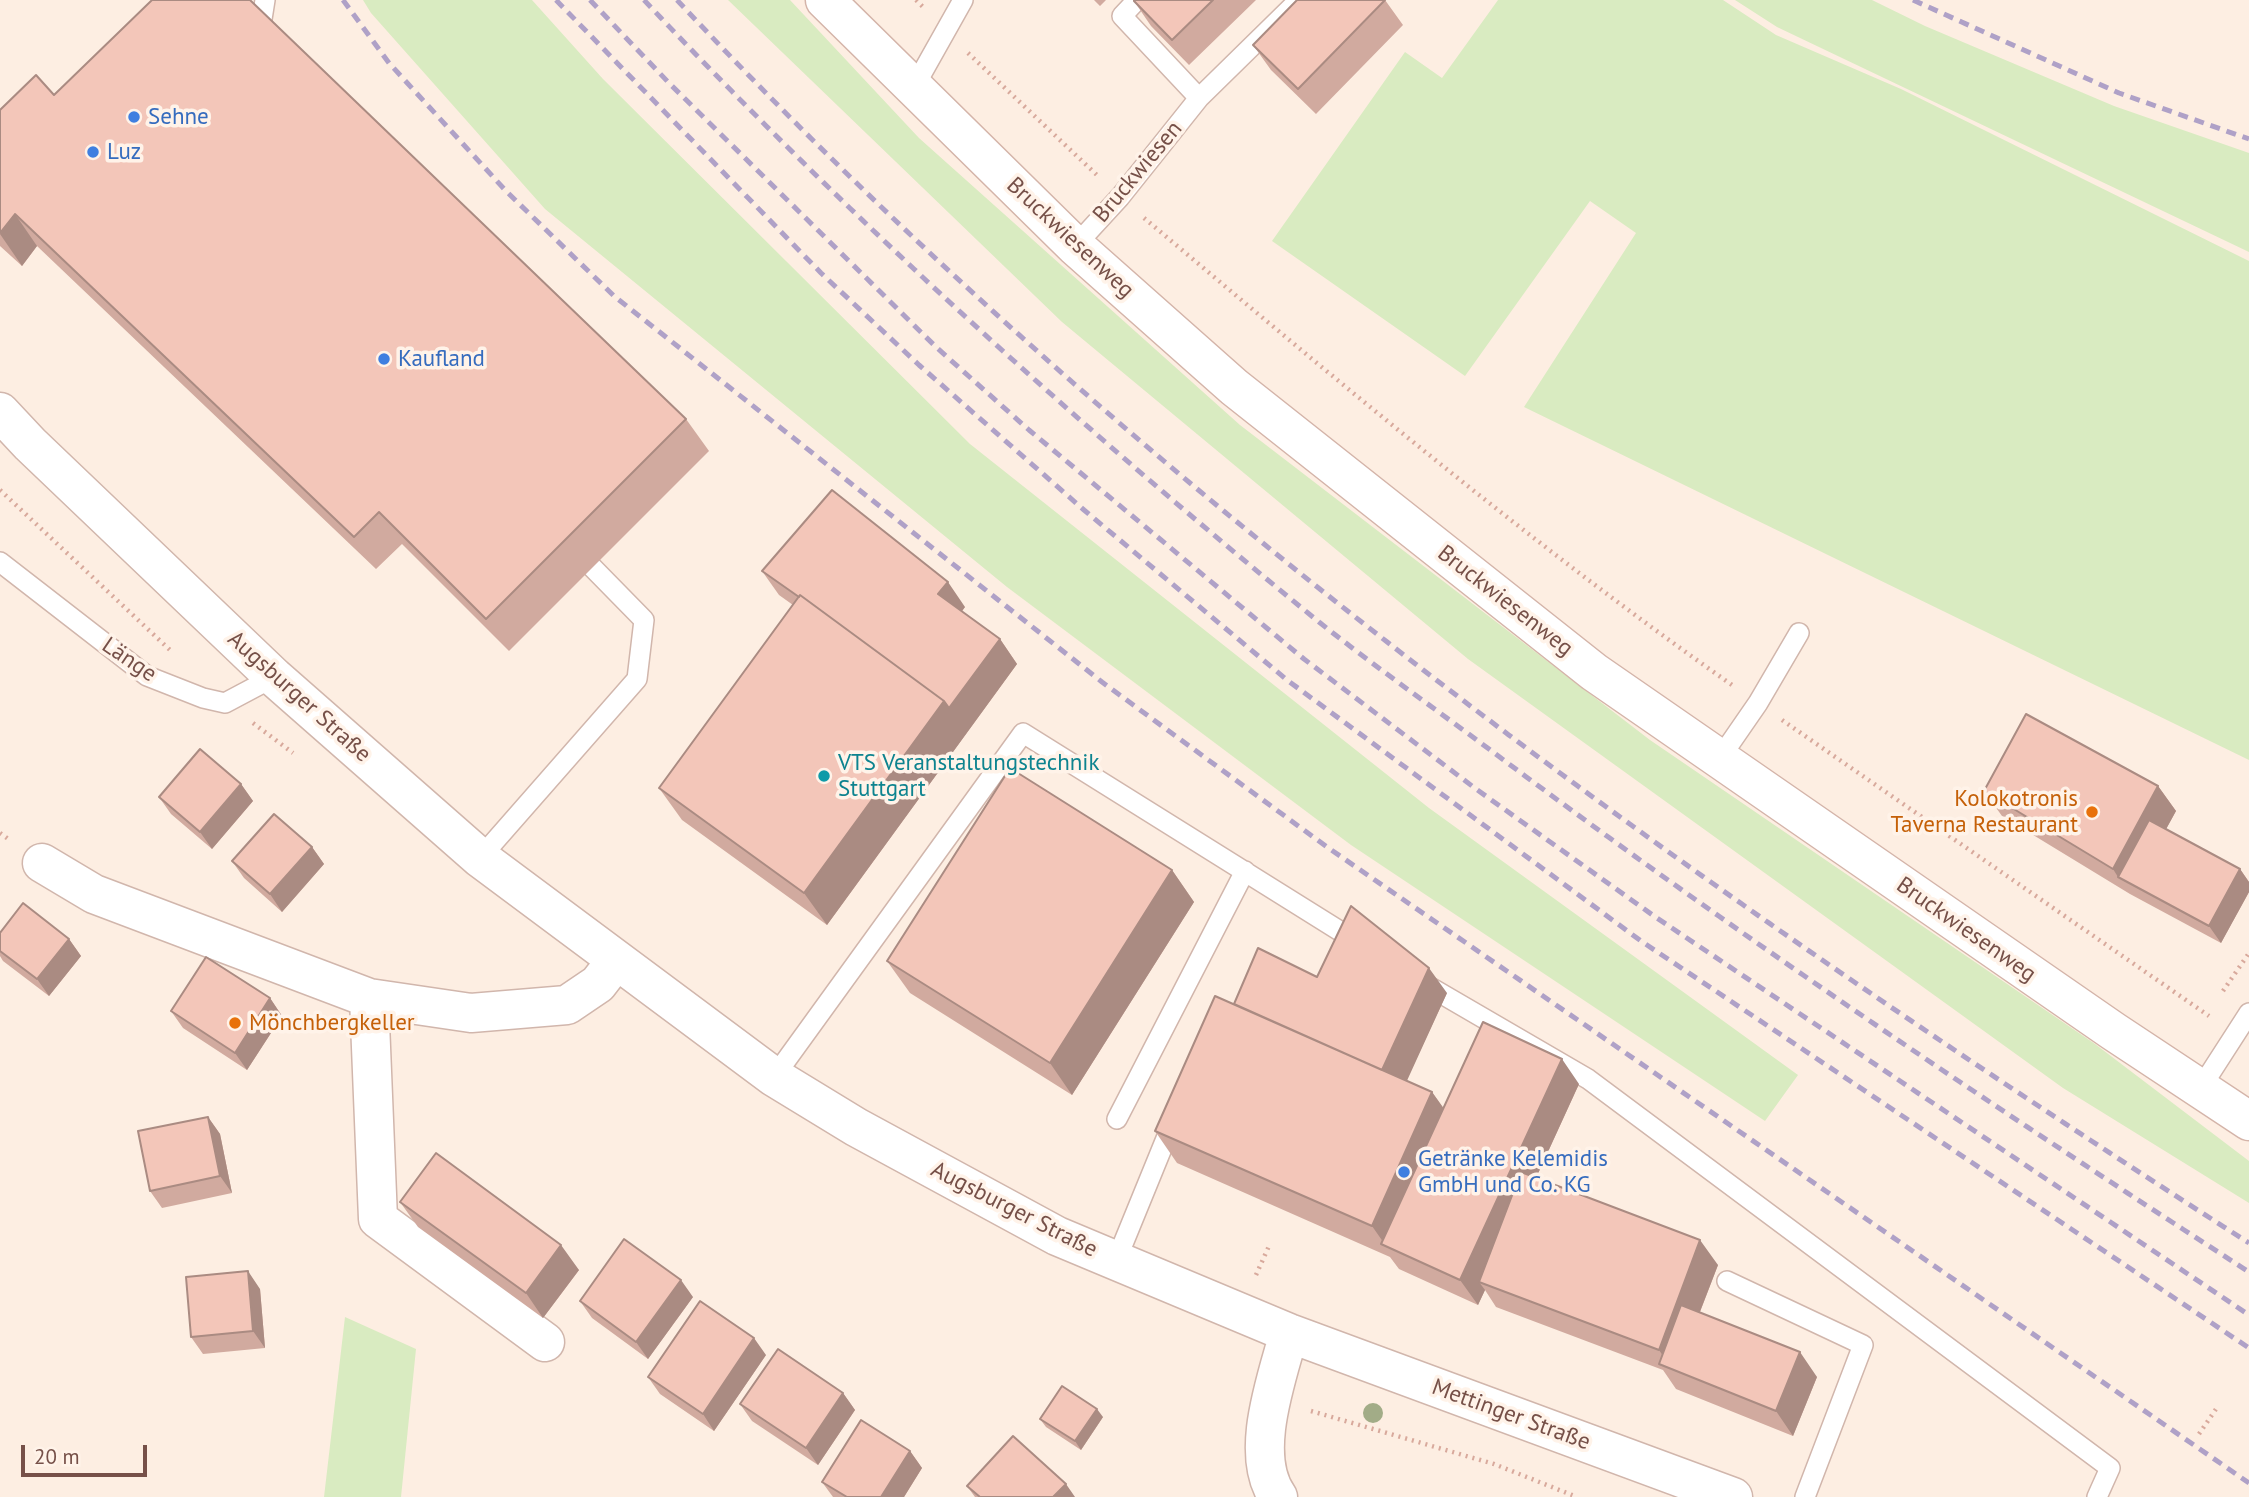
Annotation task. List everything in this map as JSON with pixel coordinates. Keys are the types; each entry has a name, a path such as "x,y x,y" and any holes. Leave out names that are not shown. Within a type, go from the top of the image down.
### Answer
{"street":[{"name":"Bruckwiesenweg","path":"825,0 1075,246 1245,396 1594,672 2249,1121"},
{"name":"Augsburger Straße","path":"0,412 30,444 274,677 480,858 615,962 774,1077 856,1127 1035,1226 1289,1333"},
{"path":"42,863 94,894 369,998 471,1013 567,1005 598,984 615,962"},
{"path":"369,998 378,1219 545,1342"},
{"path":"1278,1497 1264,1453 1272,1397 1289,1333"},
{"name":"Mettinger Straße","path":"1289,1333 1733,1497"}],"lane":[{"path":"913,89 962,0"},
{"path":"1137,0 1122,16 1199,98"},
{"name":"Bruckwiesen","path":"1075,246 1121,197 1199,98 1299,0"},
{"name":"Länge","path":"0,562 147,676 203,698 225,703 274,677"},
{"path":"480,858 637,679 644,620 592,567"},
{"path":"1720,758 1758,703 1800,633"},
{"path":"774,1077 1023,733 1374,953"},
{"path":"1117,1119 1245,871"},
{"path":"1410,975 1588,1079 2110,1468 2097,1497"},
{"path":"2200,1089 2249,1013"},
{"path":"1116,1261 1182,1101"},
{"path":"1727,1281 1863,1345 1804,1497"}],"path":[{"path":"916,0 946,32 1121,197 1343,386 1639,620 2207,1016 2214,1005"},
{"path":"2221,995 2249,953"},
{"path":"1272,1397 1332,1418 1494,1464 1577,1497"},
{"path":"2199,1434 2217,1409"}],"green space":[{"path":"363,0 532,0 603,79 970,444 1429,808 1798,1075 1765,1121 1351,845 1007,587 545,209 371,13"},
{"path":"728,0 790,0 919,138 1240,425 1650,740 2095,1044 2249,1161 2249,1203 2063,1088 1468,659 1062,322"},
{"path":"1498,0 1723,0 1776,35 1901,89 2249,261 2249,760 1524,407 1636,233 1590,201 1465,376 1272,241 1405,52 1442,78"},
{"path":"1735,0 1872,0 1925,26 2114,106 2249,153 2249,252 1777,27"},
{"path":"345,1317 416,1349 401,1497 324,1497"}],"building":[{"name":"Kaufland","path":"152,0 250,0 686,419 486,619 379,512 354,537 15,214 0,233 0,110 36,75 54,95"},
{"path":"1134,0 1213,0 1172,40"},
{"path":"1297,0 1385,0 1298,89 1253,45"},
{"path":"832,490 948,582 938,594 1000,639 949,708 944,701 800,595 799,597 762,571"},
{"name":"VTS Veranstaltungstechnik Stuttgart","path":"800,595 944,701 804,893 659,788"},
{"path":"2026,714 2158,786 2113,869 1984,791"},
{"path":"200,749 241,784 200,832 159,797"},
{"path":"1010,768 1172,870 1050,1063 887,961"},
{"path":"274,814 312,847 270,894 232,861"},
{"path":"2149,820 2240,869 2209,926 2118,877"},
{"path":"23,903 69,939 37,979 0,951 0,933"},
{"path":"1351,906 1429,968 1382,1070 1234,1004 1258,948 1317,977"},
{"path":"206,957 270,998 235,1053 171,1011"},
{"path":"1215,996 1432,1092 1372,1226 1155,1131"},
{"path":"1483,1022 1562,1059 1460,1280 1381,1244"},
{"path":"208,1117 220,1176 150,1191 138,1131"},
{"path":"436,1153 561,1245 526,1293 400,1202"},
{"path":"1521,1172 1700,1240 1659,1350 1479,1282"},
{"path":"624,1239 681,1280 636,1342 580,1301"},
{"path":"248,1271 253,1331 191,1337 186,1277"},
{"path":"700,1301 754,1338 703,1414 648,1377"},
{"path":"1681,1305 1800,1352 1776,1411 1659,1364"},
{"path":"778,1349 843,1393 806,1448 740,1404"},
{"path":"1062,1386 1097,1409 1075,1441 1040,1419"},
{"path":"861,1420 910,1451 881,1497 847,1497 822,1482"},
{"path":"1013,1436 1066,1484 1053,1497 980,1497 967,1486"}],"railway":[{"path":"343,0 389,63 506,191 614,296 1102,682 1327,847 2249,1483"},
{"path":"556,0 821,273 919,365 1084,510 1287,680 1641,941 2249,1348"},
{"path":"590,0 669,83 936,347 1029,430 1304,659 1476,789 1654,916 2249,1315"},
{"path":"644,0 805,164 971,322 1143,475 1319,622 1684,892 1965,1085 2249,1272"},
{"path":"677,0 853,180 1037,351 1227,514 1424,670 1625,821 1830,966 2249,1243"},
{"path":"1913,0 2119,93 2249,139"}],"place":[{"name":"Sehne","path":"134,117"},
{"name":"Luz","path":"93,152"},
{"name":"Kaufland","path":"384,359"},
{"name":"VTS Veranstaltungstechnik Stuttgart","path":"824,776"},
{"name":"Kolokotronis Taverna Restaurant","path":"2092,812"},
{"name":"Mönchbergkeller","path":"235,1023"},
{"name":"Getränke Kelemidis GmbH und Co. KG","path":"1404,1172"}]}
